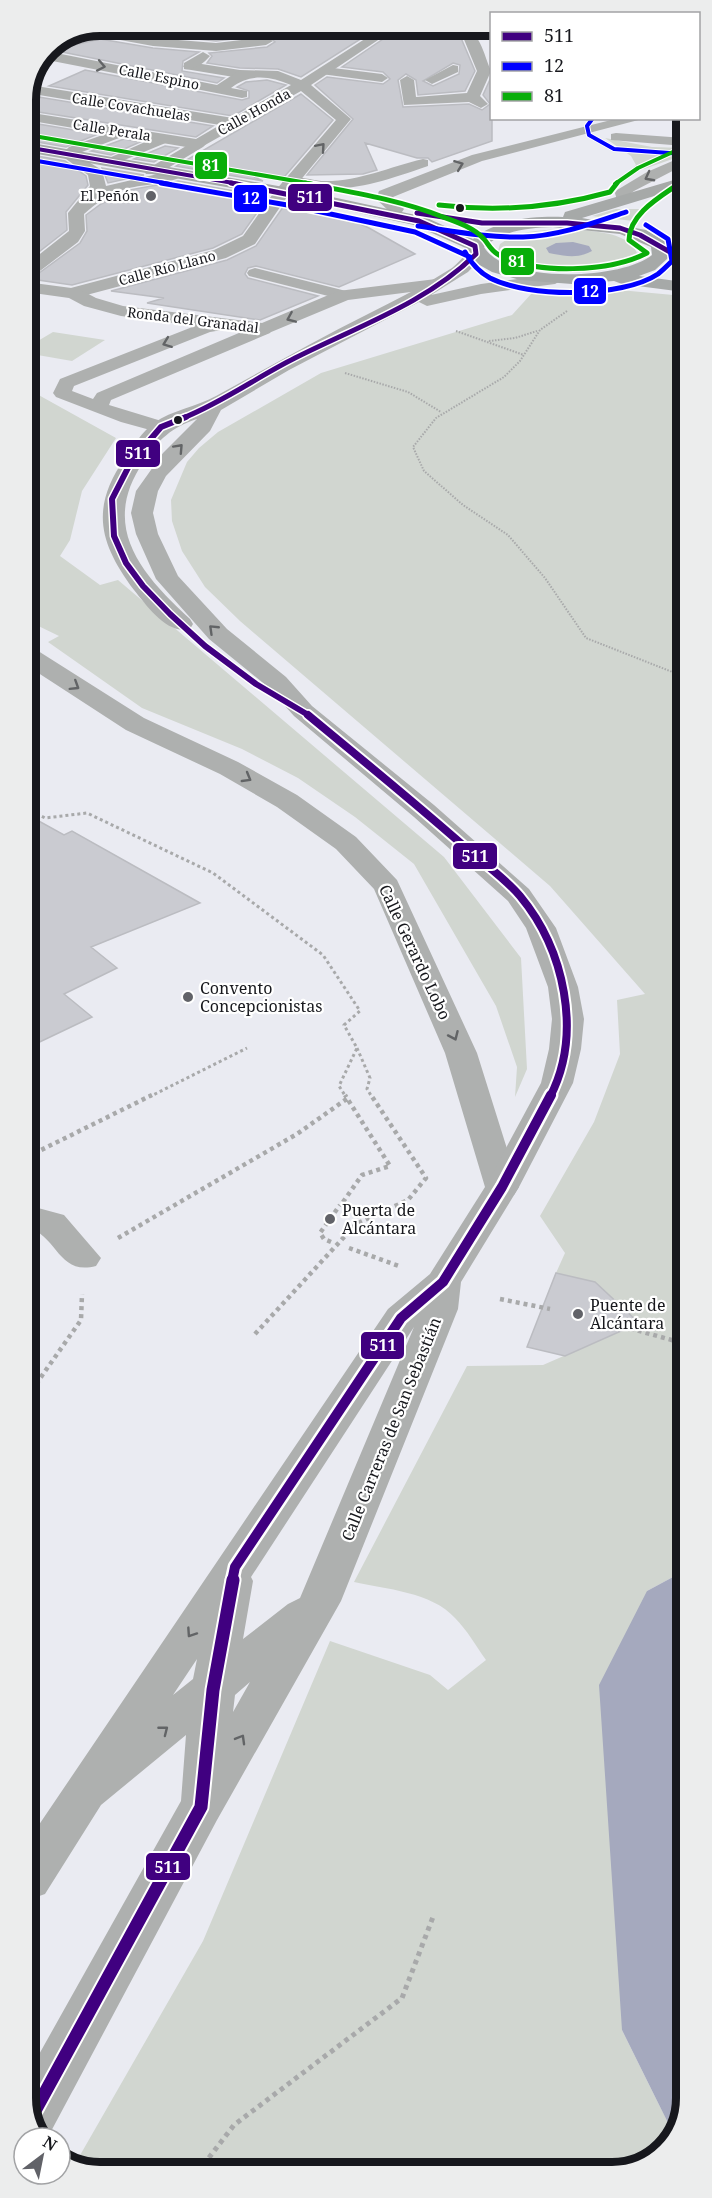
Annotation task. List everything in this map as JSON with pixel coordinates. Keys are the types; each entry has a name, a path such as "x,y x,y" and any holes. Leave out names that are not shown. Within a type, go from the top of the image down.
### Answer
{"main road":[{"path":"36,148 72,153 175,175 289,189 469,222 595,224 640,235 676,256"},
{"path":"289,189 419,221 476,250 485,262 503,270 555,279 608,278 676,286"},
{"path":"476,250 491,233 623,201 676,192"},
{"path":"640,235 660,211 676,197"},
{"path":"608,278 653,265 661,256 659,246"}],"street":[{"name":"Calle Honda","path":"117,36 209,52 272,58 302,85 152,171"},
{"path":"262,36 272,58"},
{"path":"302,85 378,36"},
{"path":"409,102 476,100 486,72 466,36"},
{"path":"189,66 209,52"},
{"name":"Calle Espino","path":"53,57 274,100"},
{"name":"Calle Honda","path":"240,74 272,58"},
{"path":"432,80 453,69 486,72"},
{"path":"220,89 240,74"},
{"path":"407,80 409,102"},
{"name":"Calle Río Llano","path":"73,293 220,254 249,240 344,119 302,85"},
{"name":"Calle Covachuelas","path":"37,90 234,123"},
{"path":"409,102 427,115"},
{"name":"Calle Perala","path":"36,118 198,144"},
{"path":"396,209 384,199 386,194 477,159 631,120"},
{"path":"88,202 98,186 96,173 72,153 122,132"},
{"path":"117,158 163,139"},
{"path":"36,265 72,238 77,231 76,213 88,202 121,185 175,175"},
{"path":"303,711 256,684 205,646 143,586 126,563 114,536 111,517 112,500 120,479 131,462 161,427 213,406 293,359 396,309 456,274 476,250"},
{"path":"396,309 481,289 555,279"},
{"name":"Ronda del Granadal","path":"73,293 90,302 121,311 264,329 345,295 436,284"},
{"path":"36,288 73,293"},
{"path":"213,406 203,427 185,441 156,474 147,491 142,513 147,534 168,579 189,605 218,634 277,682 303,711 432,818 519,895 541,928 563,987 568,1019 565,1050 557,1083 502,1187 443,1282"},
{"name":"Calle Gerardo Lobo","path":"36,660 135,724 229,768 287,801 346,843 387,886 461,1053 502,1187"},
{"path":"36,1219 52,1223 83,1258"},
{"name":"Calle Carreras de San Sebastián","path":"36,1868 401,1318 443,1282"},
{"name":"Calle Carreras de San Sebastián","path":"37,2107 201,1808 320,1601 441,1309 443,1282"},
{"name":"Calle Carreras de San Sebastián","path":"213,1690 235,1567"},
{"name":"Calle Carreras de San Sebastián","path":"213,1690 320,1601"},
{"path":"85,1792 213,1690"},
{"path":"201,1808 213,1690"}],"lane":[{"path":"189,66 240,74"},
{"path":"325,71 382,78"},
{"path":"616,136 676,141"},
{"path":"289,189 363,183 423,163"},
{"path":"623,201 622,194 627,189 648,176 676,164"},
{"path":"255,273 345,295"},
{"path":"161,427 62,393 66,383 206,328 222,325"},
{"path":"99,407 104,397 264,329"}],"path":[{"path":"576,307 567,310 539,331 517,365 493,384 441,412 423,430 413,447 424,471 463,505 508,535 545,578 586,638 676,673"},
{"path":"456,331 524,355"},
{"path":"485,341 514,338 539,331"},
{"path":"344,372 388,383 423,397 441,412"},
{"path":"36,813 45,818 87,813 213,873 323,955 360,1011 344,1025 370,1078 367,1089 426,1178 408,1200 356,1224 255,1334"},
{"path":"36,1154 248,1048"},
{"path":"331,1242 324,1239 320,1233 362,1175 390,1166 339,1086 357,1048"},
{"path":"36,1384 81,1320 83,1258 297,1134 348,1098"},
{"path":"349,1248 402,1267"},
{"path":"500,1299 550,1310"},
{"path":"607,1322 676,1341"},
{"path":"206,2162 234,2125 402,1998 433,1917"}],"shaded area":[{"path":"605,138 652,147 676,148 676,158 644,169 633,168 636,165 631,156"},
{"path":"616,209 640,209 633,221 592,216"},
{"path":"565,229 595,231 616,236 632,245 637,253 627,262 611,268 591,272 569,272 526,266 509,259 498,251 500,244 515,236"},
{"path":"598,288 676,295 676,1575 647,1591 622,2030 669,2125 663,2137 648,2151 629,2160 612,2162 96,2162 83,2160 78,2158 203,1941 330,1641 430,1675 448,1690 486,1660 459,1623 434,1602 407,1593 354,1582 467,1366 543,1365 598,1341 615,1301 595,1282 556,1273 565,1253 540,1216 594,1122 620,1054 617,1000 645,994 550,886 240,621 205,587 182,551 172,521 171,500 187,462 218,432 321,373 512,315 532,293"},
{"path":"53,332 105,340 72,361 36,355 36,342"},
{"path":"36,394 116,438 82,491 70,540 60,556 100,585 118,580 444,857 521,958 527,1069 515,1097 517,1067 496,1006 414,864 355,817 298,778 242,749 142,708 48,642 59,636 36,625"}],"water":[{"path":"573,242 589,246 592,251 576,256 566,256 549,253 546,248 556,243"},
{"path":"676,1575 676,2098 673,2119 669,2125 622,2030 599,1685 647,1591"}],"building":[{"path":"168,36 258,36 216,41"},
{"path":"268,36 365,36 301,77 278,69 240,68 207,63 212,56 209,53 267,47 275,42"},
{"path":"388,36 442,39 447,36 461,38 475,71 465,91 418,95 416,80 406,74 398,80 403,107 469,104 482,110 490,104 492,141 432,162 428,158 417,158 365,143 377,170 363,174 307,175 353,119 315,85 327,77 383,84 390,79 383,72 342,67","holes":["453,63 460,65 459,74 433,86 423,81"]},
{"path":"100,39 153,48 199,52 183,61 182,71 224,78 217,83 59,51 64,47"},
{"path":"85,70 242,100 249,98 249,91 237,87 246,82 267,80 286,85 233,116 49,86"},
{"path":"490,79 490,104 483,95"},
{"path":"301,94 333,120 285,176 254,177 263,181 176,166"},
{"path":"36,97 213,126 196,137 36,112"},
{"path":"36,124 98,134 66,147 36,142"},
{"path":"124,139 140,142 111,155 91,151"},
{"path":"165,146 178,148 154,162 134,159"},
{"path":"36,156 65,161 86,176 88,185 66,212 67,230 36,254"},
{"path":"102,168 144,175 108,183"},
{"path":"178,181 268,197 242,234 213,248 72,285 36,280 36,275 80,243 87,231 86,215 101,204 130,190"},
{"path":"288,200 322,207 369,228 415,254 339,287 256,266 248,268 245,274 248,278 318,296 260,320 147,303 164,298 111,291 227,260 256,246"},
{"path":"36,820 64,835 72,831 200,903 91,947 117,968 64,994 92,1017 36,1044"},
{"path":"556,1273 595,1282 639,1323 565,1356 527,1347"}],"transit line":[{"name":"12","path":"592,120 587,126 589,135 614,149 676,153"},
{"name":"81","path":"36,136 323,186 420,209 477,233 500,256 522,263 551,267 604,266 635,259 647,253 629,240 632,224 646,209 676,186"},
{"name":"511","path":"36,149 295,194 419,221 475,246 476,254 456,274 396,309 293,359 213,406 161,427 131,462 112,499 114,536 126,563 143,586 205,646 256,684 303,711 424,811 519,895 541,928 552,955 563,987 568,1019 565,1049 557,1083 502,1187 443,1282 401,1318 235,1567 213,1690 201,1807 37,2107"},
{"name":"81","path":"439,205 504,210 567,203 610,192 620,179 629,173 675,151"},
{"name":"12","path":"36,161 293,206 415,232 470,257"},
{"name":"12","path":"418,226 484,235 524,237 563,231 626,212"},
{"name":"511","path":"417,213 482,223 567,223 620,228 640,235 676,255"},
{"name":"12","path":"465,252 485,275 512,285 561,291 614,288 638,283 658,274 672,261 668,239 646,225"}],"place":[{"name":"El Peñón","path":"151,196"},
{"name":"Convento Concepcionistas","path":"188,997"},
{"name":"Puerta de Alcántara","path":"330,1219"},
{"name":"Puente de Alcántara","path":"578,1314"}]}
